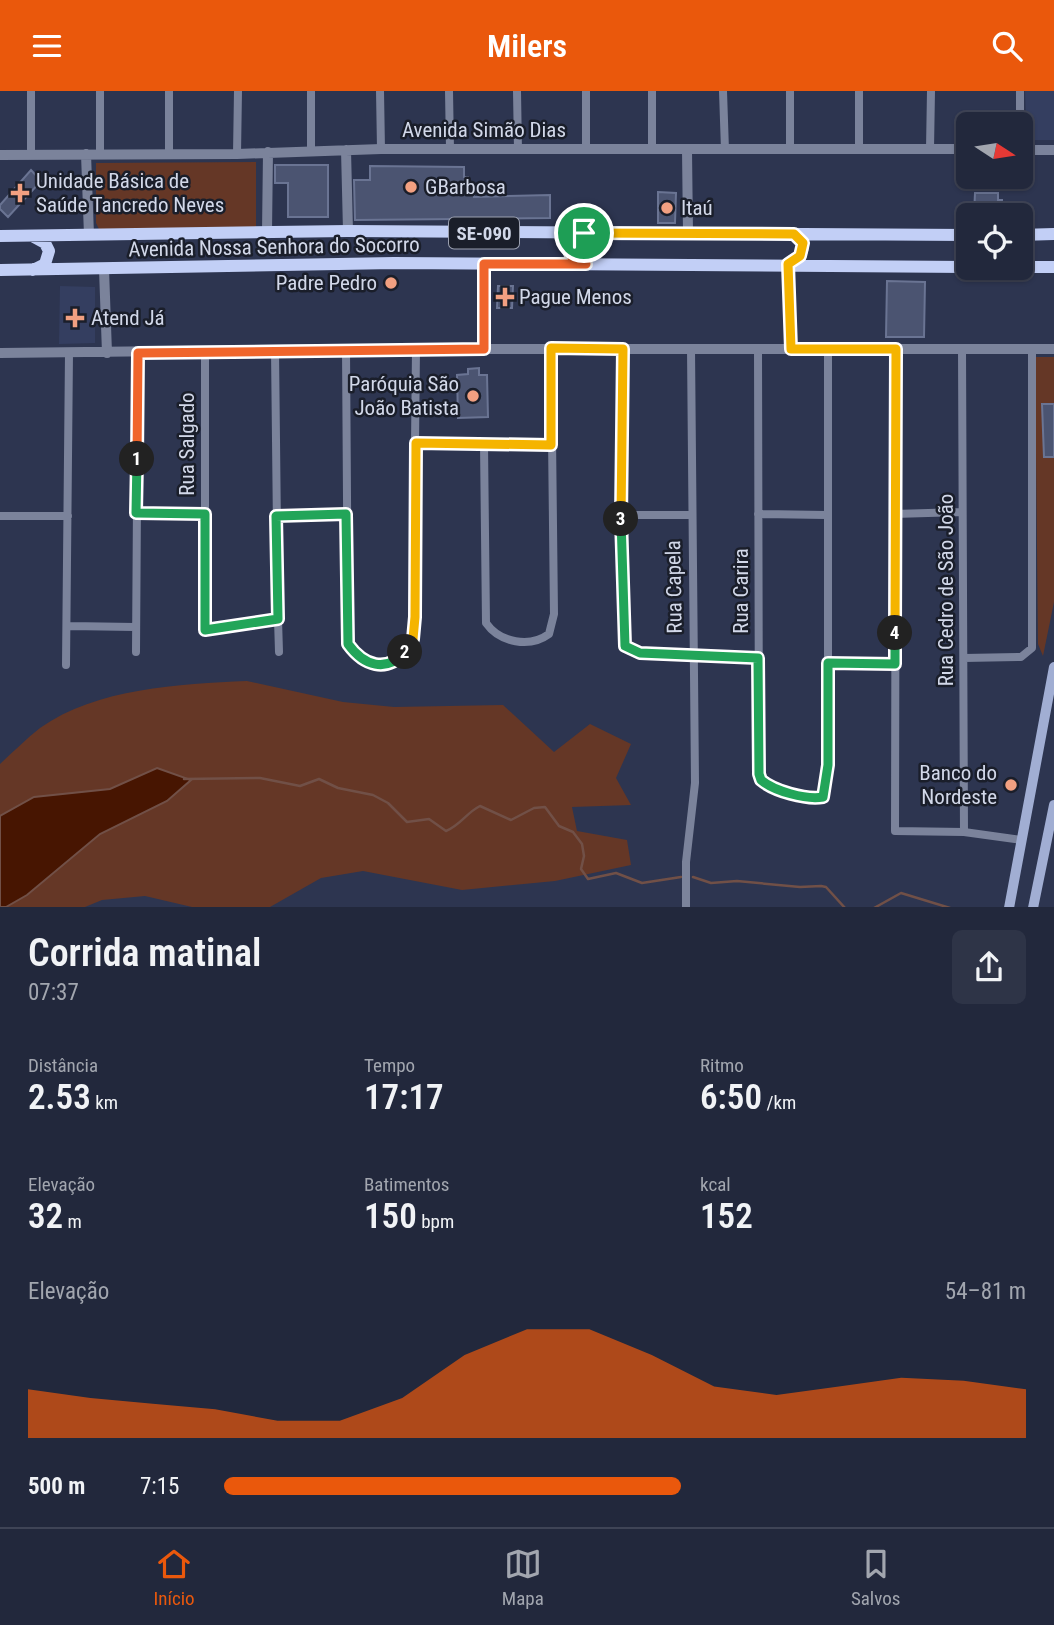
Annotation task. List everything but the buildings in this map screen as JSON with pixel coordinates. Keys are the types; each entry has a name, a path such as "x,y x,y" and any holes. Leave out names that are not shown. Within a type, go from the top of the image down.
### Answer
{"main road":[{"name":"Avenida Nossa Senhora do Socorro","path":"0,236 348,231 956,235"},
{"path":"789,232 800,237 803,243 800,256 789,264"},
{"path":"584,233 573,243 570,253 573,259 586,264"},
{"path":"1033,235 1054,234"},
{"path":"32,236 46,243 49,250 45,263 33,270"},
{"name":"Avenida Nossa Senhora do Socorro","path":"0,269 484,264 956,267"},
{"path":"1033,267 1054,267"},
{"path":"1009,907 1054,667"},
{"path":"1033,907 1054,805"}],"street":[{"path":"31,91 31,155"},
{"path":"100,91 100,154"},
{"path":"169,91 169,153"},
{"path":"237,154 238,91"},
{"path":"311,91 311,151"},
{"path":"380,91 381,149"},
{"path":"449,91 450,149"},
{"path":"517,91 517,150"},
{"path":"586,91 586,149"},
{"path":"652,91 652,149"},
{"path":"723,91 725,150"},
{"path":"790,91 790,149"},
{"path":"859,91 859,149"},
{"path":"930,149 931,91"},
{"path":"1020,91 1020,112"},
{"name":"Avenida Simão Dias","path":"0,155 237,154 381,149 956,149"},
{"path":"1033,149 1054,150"},
{"path":"346,150 348,231"},
{"path":"687,150 688,233"},
{"path":"267,232 268,152"},
{"path":"86,154 89,235"},
{"path":"484,264 484,349"},
{"path":"789,264 791,349"},
{"path":"104,269 107,353"},
{"path":"484,444 486,623 499,636 521,642 538,641 549,634 555,601 551,348"},
{"path":"0,353 551,348 1054,349"},
{"name":"Rua Cedro de São João","path":"962,348 964,832"},
{"path":"346,349 348,644 367,660 388,666 407,651 414,636 416,349"},
{"path":"623,349 621,515 625,646 640,653 758,658"},
{"name":"Rua Capela","path":"685,907 686,862 695,783 690,515 691,349"},
{"name":"Rua Carira","path":"758,350 758,658 761,780 772,787 817,798 825,793 828,778 828,349"},
{"path":"896,349 895,831 964,832 1022,840"},
{"path":"964,657 1021,657 1031,651 1032,349"},
{"path":"275,350 279,652"},
{"name":"Rua Salgado","path":"205,352 205,630 278,619"},
{"path":"66,665 69,626 69,353"},
{"path":"136,652 138,353"},
{"path":"416,443 551,445"},
{"path":"894,514 962,512"},
{"path":"136,513 205,514"},
{"path":"276,516 346,514"},
{"path":"758,514 826,515"},
{"path":"621,515 690,515"},
{"path":"0,516 68,516"},
{"path":"69,626 135,627"},
{"path":"828,663 895,664"}],"shaded area":[{"path":"1025,91 1054,91 1054,140 1033,140 1033,112 1026,112"},
{"path":"256,162 256,227 99,229 96,223 96,163"},
{"path":"60,286 95,287 95,343 59,344"},
{"path":"1035,357 1054,357 1054,602 1043,656 1038,644"},
{"path":"247,681 343,702 394,707 503,705 554,752 590,724 631,744 616,778 631,805 572,807 577,831 627,840 631,865 555,881 462,890 363,871 321,878 270,907 192,907 145,896 102,900 85,907 6,907 27,895 100,834 167,801 157,768 110,789 34,797 0,816 0,764 40,728 87,704 139,691"},
{"path":"157,768 191,780 167,801 100,834 27,895 6,907 0,907 0,816 34,797 110,789"}],"waterway":[{"path":"184,779 260,778 300,786 319,779 338,788 373,795 388,803 407,822 429,819 446,831 480,806 511,820 534,808 545,807 559,826 573,832 582,844 584,856 581,869 588,879 616,873 642,883 681,877"},
{"path":"693,877 711,883 737,881 800,887 821,886 826,887 844,907"},
{"path":"876,907 901,893 947,907"}],"place":[{"name":"GBarbosa","path":"411,187"},
{"name":"Unidade Básica de Saúde Tancredo Neves","path":"20,193"},
{"name":"Itaú","path":"667,208"},
{"name":"Padre Pedro","path":"391,283"},
{"name":"Pague Menos","path":"505,297"},
{"name":"Atend Já","path":"75,318"},
{"name":"Paróquia São João Batista","path":"473,396"},
{"name":"Banco do Nordeste","path":"1011,785"}],"route":[{"path":"789,232 803,240 800,256 788,264 791,349 896,349 895,664 828,663 828,765 826,790 822,798 794,794 761,780 758,760 758,658 662,655 629,651 625,646 621,515 623,349 551,348 551,445 416,443 414,636 407,651 388,666 370,662 348,644 346,514 276,516 278,619 205,630 205,514 136,513 138,353 484,349 484,264 586,264 573,259 570,253 573,243 584,233 789,232"}]}
